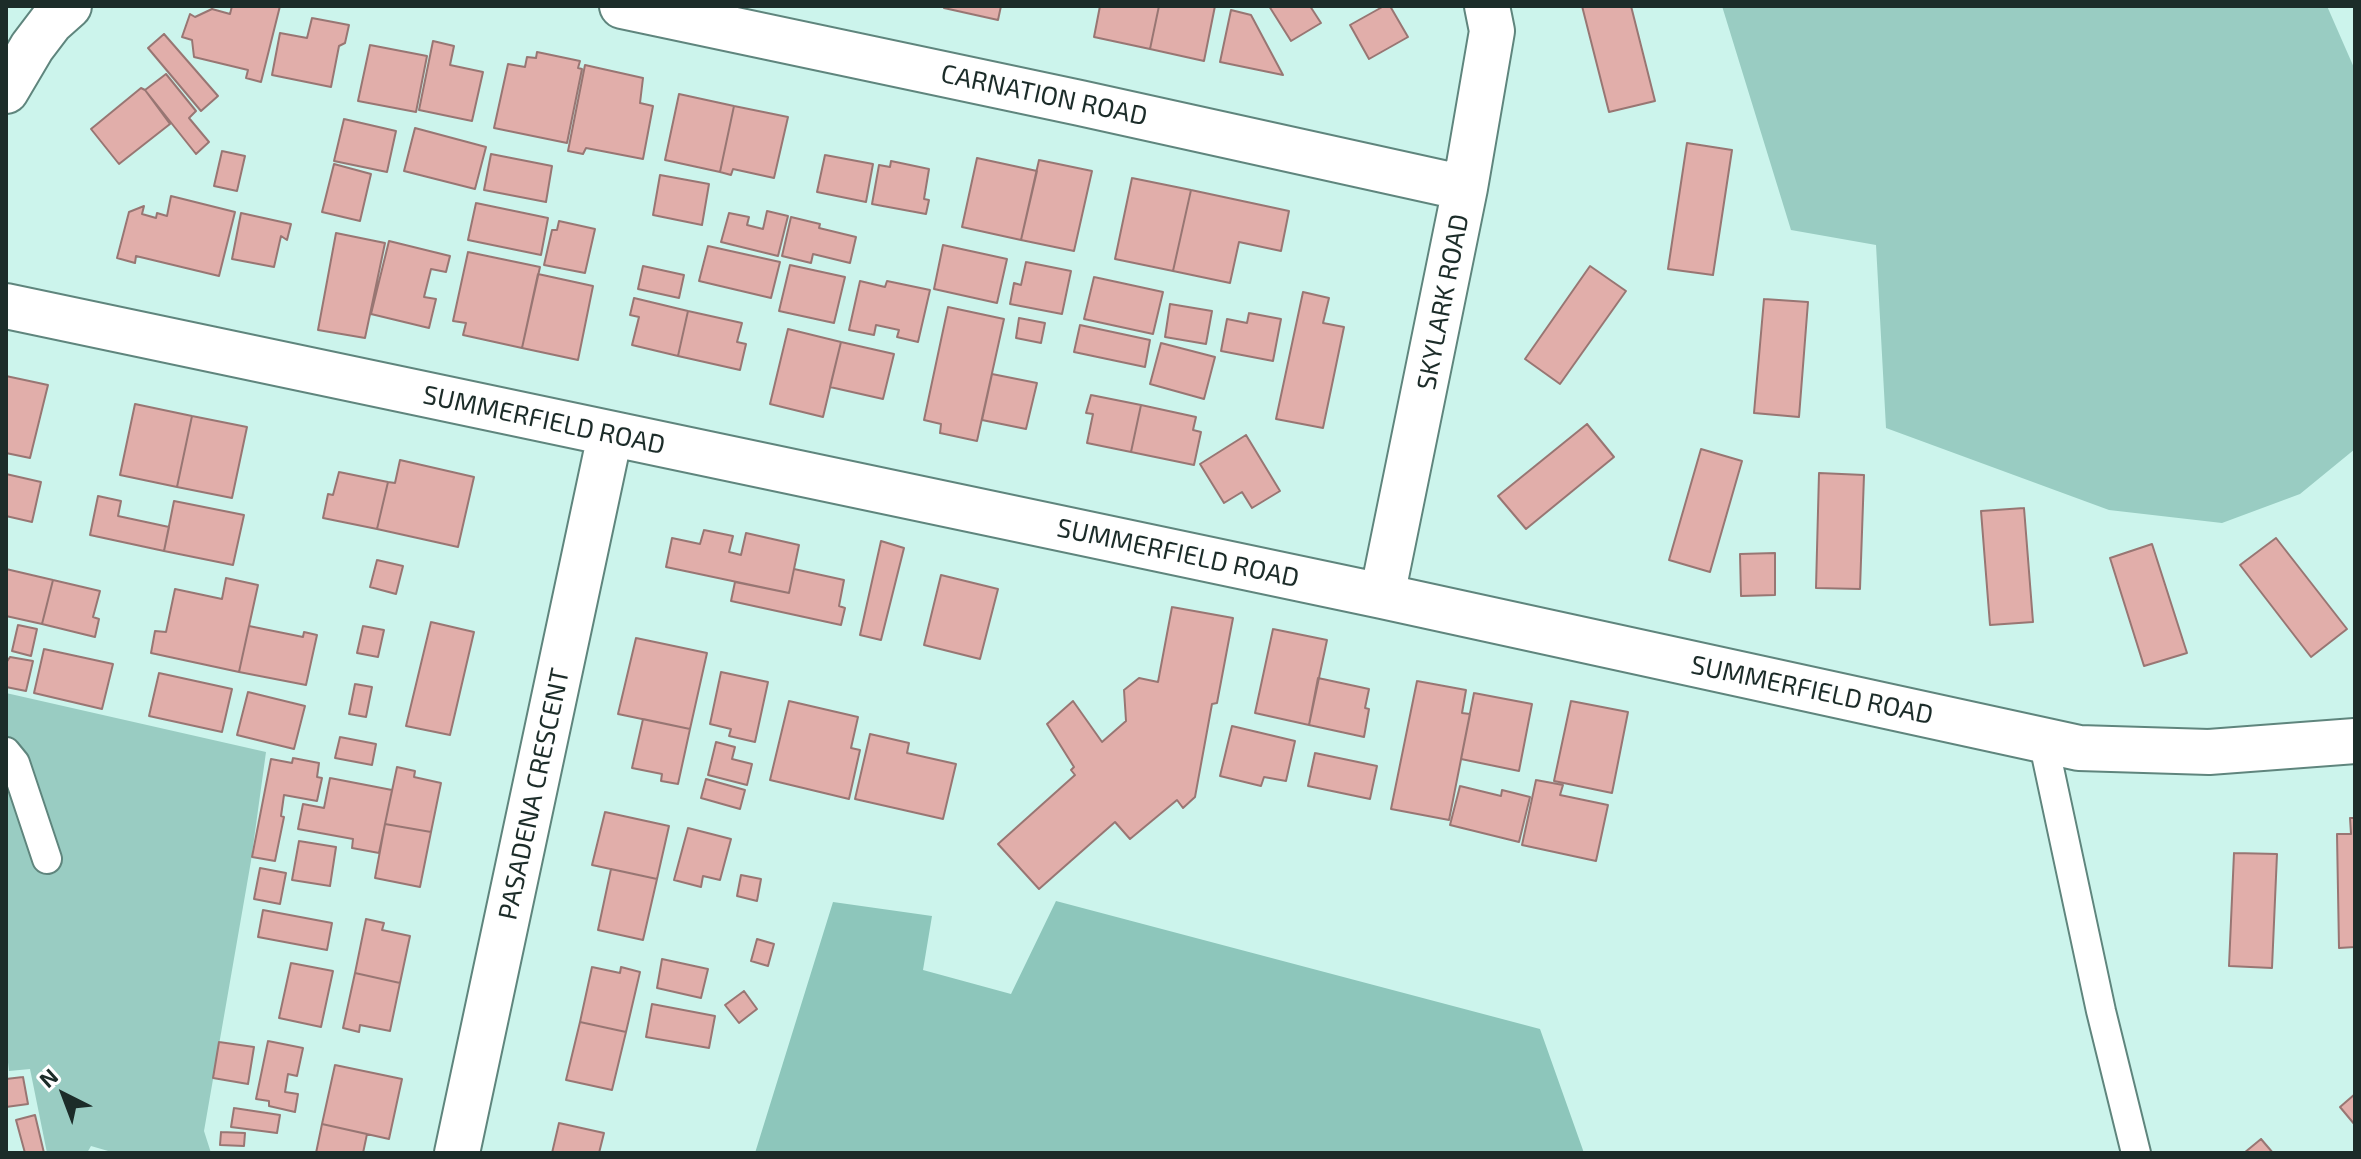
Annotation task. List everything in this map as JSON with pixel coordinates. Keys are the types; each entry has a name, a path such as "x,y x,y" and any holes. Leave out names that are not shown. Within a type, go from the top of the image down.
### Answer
{"street":[{"path":"6,91 32,47 51,22 69,6"},
{"name":"CARNATION ROAD","path":"622,6 1465,188"},
{"name":"SKYLARK ROAD","path":"1382,596 1465,188 1492,31 1487,6"},
{"name":"SUMMERFIELD ROAD","path":"6,306 1382,596 2079,748 2209,752 2355,741"},
{"name":"PASADENA CRESCENT","path":"457,1153 610,435"}],"lane":[{"path":"2043,740 2101,1011 2136,1153"},
{"path":"6,752 15,763 47,859"}],"green space":[{"path":"1722,6 2327,6 2355,70 2355,449 2300,494 2222,523 2109,510 1886,428 1876,245 1791,230"},
{"path":"6,693 266,752 251,861 204,1131 211,1153 115,1153 91,1146 87,1153 47,1153 30,1069 9,1071 6,1045"},
{"path":"1056,901 1540,1029 1584,1153 755,1153 833,902 932,916 923,970 1011,994"}],"building":[{"path":"232,6 280,6 261,82 246,78 248,70 194,57 192,40 182,37 190,14 195,17 212,9 230,14"},
{"path":"944,6 1001,6 998,20"},
{"path":"1100,6 1159,6 1150,49 1094,37"},
{"path":"1159,6 1215,6 1204,61 1150,49"},
{"path":"1269,6 1310,6 1321,23 1291,41"},
{"path":"1384,6 1390,6 1408,37 1369,59 1350,25"},
{"path":"1582,6 1631,6 1655,101 1609,112"},
{"path":"1231,10 1251,15 1283,75 1220,62"},
{"path":"312,18 349,25 345,43 339,46 331,87 272,75 280,33 307,38"},
{"path":"164,34 218,96 201,111 148,48"},
{"path":"433,41 454,46 450,65 483,72 472,121 419,110"},
{"path":"370,45 427,56 416,112 358,101"},
{"path":"537,52 580,61 578,68 582,69 567,143 494,128 508,64 525,67 527,57 536,58"},
{"path":"585,65 643,78 640,103 653,106 643,159 586,148 583,154 568,151"},
{"path":"166,74 196,111 189,118 209,142 196,154 145,90"},
{"path":"141,88 170,124 119,164 91,129"},
{"path":"679,94 734,106 720,172 665,160"},
{"path":"734,106 788,117 774,178 733,169 731,175 720,172"},
{"path":"344,119 396,131 387,172 334,161"},
{"path":"415,128 486,147 475,189 404,171"},
{"path":"1687,143 1732,150 1713,275 1668,269"},
{"path":"222,151 245,156 237,191 214,186"},
{"path":"491,154 552,166 546,202 484,190"},
{"path":"825,155 873,164 866,202 817,192"},
{"path":"977,158 1037,171 1021,240 962,227"},
{"path":"1039,160 1092,171 1074,251 1021,240"},
{"path":"891,161 929,169 924,199 929,200 926,214 872,204 879,165 890,167"},
{"path":"334,164 371,174 360,221 322,212"},
{"path":"660,175 709,184 702,225 653,215"},
{"path":"1132,178 1191,190 1173,271 1115,259"},
{"path":"1191,190 1289,211 1281,251 1239,242 1230,283 1173,271"},
{"path":"171,196 235,212 219,276 136,256 135,263 117,258 129,212 144,206 142,214 156,218 157,213 167,216"},
{"path":"476,203 548,218 541,255 468,240"},
{"path":"767,211 788,216 778,256 721,242 729,213 749,217 747,225 763,229"},
{"path":"241,213 291,224 287,240 281,236 274,267 232,259"},
{"path":"791,217 856,237 850,263 813,254 811,263 782,256"},
{"path":"559,221 595,229 585,273 544,265 552,230 557,230"},
{"path":"336,233 385,243 365,338 318,330"},
{"path":"389,241 450,256 446,272 431,269 424,297 436,299 429,328 371,314"},
{"path":"943,245 1007,259 997,303 934,289"},
{"path":"708,246 780,262 771,298 699,281"},
{"path":"468,252 540,267 522,348 463,335 466,323 453,321"},
{"path":"1026,262 1071,271 1062,314 1010,304 1014,283 1021,285"},
{"path":"790,265 845,277 834,323 779,311"},
{"path":"643,266 684,275 679,298 638,289"},
{"path":"1590,266 1626,291 1560,384 1525,359"},
{"path":"538,274 593,286 578,360 522,348"},
{"path":"1094,277 1163,292 1153,334 1084,319"},
{"path":"860,281 885,287 887,281 930,290 918,342 897,337 899,330 876,325 874,335 849,330"},
{"path":"1303,292 1329,298 1323,323 1344,327 1323,428 1276,419"},
{"path":"634,298 688,311 678,356 632,345 639,317 630,315"},
{"path":"1764,299 1808,302 1799,417 1754,413"},
{"path":"1170,304 1212,311 1206,344 1165,337"},
{"path":"948,307 1004,319 977,441 940,433 941,424 924,420"},
{"path":"688,311 742,323 737,342 746,344 740,370 678,356"},
{"path":"1249,313 1281,319 1273,361 1221,351 1227,319 1247,323"},
{"path":"1019,318 1045,323 1041,343 1016,338"},
{"path":"1080,325 1150,340 1145,367 1074,352"},
{"path":"788,329 841,342 823,417 770,404"},
{"path":"841,342 894,354 883,399 830,387"},
{"path":"1161,343 1215,357 1204,399 1150,384"},
{"path":"992,374 1037,383 1026,429 982,420"},
{"path":"6,376 48,385 30,458 6,453"},
{"path":"1091,395 1141,405 1131,452 1087,443 1093,414 1086,413"},
{"path":"135,404 192,416 177,487 120,475"},
{"path":"1141,405 1196,417 1193,430 1201,432 1194,465 1131,452"},
{"path":"192,416 247,427 232,498 177,487"},
{"path":"1587,424 1614,457 1526,529 1498,496"},
{"path":"1246,435 1280,491 1252,508 1242,492 1224,503 1200,464"},
{"path":"1701,449 1742,461 1710,572 1669,560"},
{"path":"400,460 474,477 458,547 377,529 388,482 395,483"},
{"path":"339,472 388,482 377,529 323,518 328,494 333,495"},
{"path":"1819,473 1864,475 1860,589 1816,588"},
{"path":"6,474 41,482 32,522 6,516"},
{"path":"98,496 121,501 118,516 169,527 164,551 90,535"},
{"path":"174,501 244,515 233,565 164,551"},
{"path":"2024,508 2033,622 1990,625 1981,511"},
{"path":"704,530 733,536 729,552 741,555 746,533 799,545 789,593 666,567 672,538 700,544"},
{"path":"2276,538 2347,629 2311,657 2240,565"},
{"path":"881,541 904,548 881,640 860,635"},
{"path":"2152,544 2187,653 2144,666 2110,558"},
{"path":"1775,553 1775,595 1741,596 1740,554"},
{"path":"377,560 403,566 396,594 370,587"},
{"path":"6,569 53,580 42,624 6,616"},
{"path":"794,569 844,580 839,606 845,608 841,625 731,601 735,582 789,593"},
{"path":"941,575 998,589 980,659 924,645"},
{"path":"226,578 258,585 239,672 151,653 155,631 166,632 175,589 222,599"},
{"path":"53,580 100,591 93,617 99,619 95,637 42,624"},
{"path":"1172,607 1233,618 1217,703 1212,704 1195,797 1183,808 1177,800 1130,839 1115,822 1039,889 998,844 1075,775 1071,770 1074,767 1047,724 1073,701 1102,742 1126,721 1124,690 1139,678 1158,682"},
{"path":"431,622 474,632 450,735 406,726"},
{"path":"18,625 37,629 31,656 12,651"},
{"path":"249,626 303,637 304,632 317,635 306,685 239,672"},
{"path":"363,626 384,630 378,657 357,653"},
{"path":"1273,629 1327,640 1309,725 1255,713"},
{"path":"636,638 707,653 690,729 618,714"},
{"path":"44,649 113,664 102,709 34,693"},
{"path":"10,657 33,661 26,691 6,687 6,663"},
{"path":"721,672 768,682 755,742 729,736 731,729 710,724"},
{"path":"159,673 232,689 222,732 149,716"},
{"path":"1318,678 1369,689 1364,737 1309,725"},
{"path":"1417,681 1466,690 1462,713 1470,714 1449,820 1391,809"},
{"path":"355,684 372,687 366,717 349,714"},
{"path":"248,692 305,706 294,749 237,735"},
{"path":"1474,693 1532,704 1519,771 1461,759"},
{"path":"789,701 858,717 851,748 860,750 849,799 770,780"},
{"path":"1571,701 1628,712 1612,793 1554,781"},
{"path":"643,719 690,729 678,784 661,781 662,774 632,768"},
{"path":"1232,726 1295,741 1286,781 1264,777 1261,786 1220,776"},
{"path":"870,734 909,743 907,753 956,764 943,819 855,799"},
{"path":"340,737 376,744 372,765 335,758"},
{"path":"716,742 735,747 732,759 752,764 747,785 708,775"},
{"path":"1315,753 1377,766 1370,799 1308,786"},
{"path":"293,758 319,763 317,777 322,778 317,801 284,795 281,816 284,817 275,861 252,857 271,759 292,763"},
{"path":"397,767 415,771 414,777 441,783 431,832 385,824"},
{"path":"330,778 392,790 379,853 352,848 353,839 298,829 303,804 324,808"},
{"path":"706,779 745,790 740,809 701,798"},
{"path":"1536,780 1563,785 1560,795 1608,805 1596,861 1522,845"},
{"path":"1460,786 1501,796 1502,790 1530,797 1519,842 1450,825"},
{"path":"605,812 669,826 657,879 592,865"},
{"path":"2350,818 2355,818 2355,947 2339,948 2337,834 2351,834"},
{"path":"385,824 431,832 420,887 375,878"},
{"path":"688,828 731,839 720,880 703,876 701,887 674,880"},
{"path":"299,841 336,847 330,886 292,880"},
{"path":"2234,853 2277,854 2272,968 2229,966"},
{"path":"260,868 286,873 280,904 254,899"},
{"path":"611,869 657,879 643,940 598,930"},
{"path":"741,875 761,879 757,901 737,896"},
{"path":"263,910 332,923 327,950 258,937"},
{"path":"366,919 384,923 382,930 410,936 400,983 355,973"},
{"path":"757,939 774,944 768,966 751,961"},
{"path":"662,959 708,969 701,998 657,988"},
{"path":"291,963 333,971 321,1027 279,1018"},
{"path":"592,967 620,973 621,967 640,972 626,1032 580,1022"},
{"path":"355,973 400,983 390,1031 360,1025 359,1032 343,1028"},
{"path":"744,991 757,1009 739,1023 725,1005"},
{"path":"652,1004 715,1016 709,1048 646,1037"},
{"path":"580,1022 626,1032 612,1090 566,1080"},
{"path":"268,1041 303,1048 297,1076 288,1074 285,1092 298,1094 295,1112 269,1106 269,1101 256,1099"},
{"path":"219,1042 254,1047 248,1084 213,1078"},
{"path":"335,1065 402,1079 389,1139 322,1124"},
{"path":"23,1077 28,1104 6,1107 6,1079"},
{"path":"2355,1094 2355,1125 2340,1107"},
{"path":"234,1108 280,1115 277,1133 231,1127"},
{"path":"35,1115 44,1153 25,1153 16,1120"},
{"path":"559,1123 604,1133 599,1153 552,1153"},
{"path":"322,1124 367,1134 363,1153 316,1153"},
{"path":"221,1132 245,1133 244,1146 220,1145"},
{"path":"2261,1139 2273,1153 2244,1153"}]}
